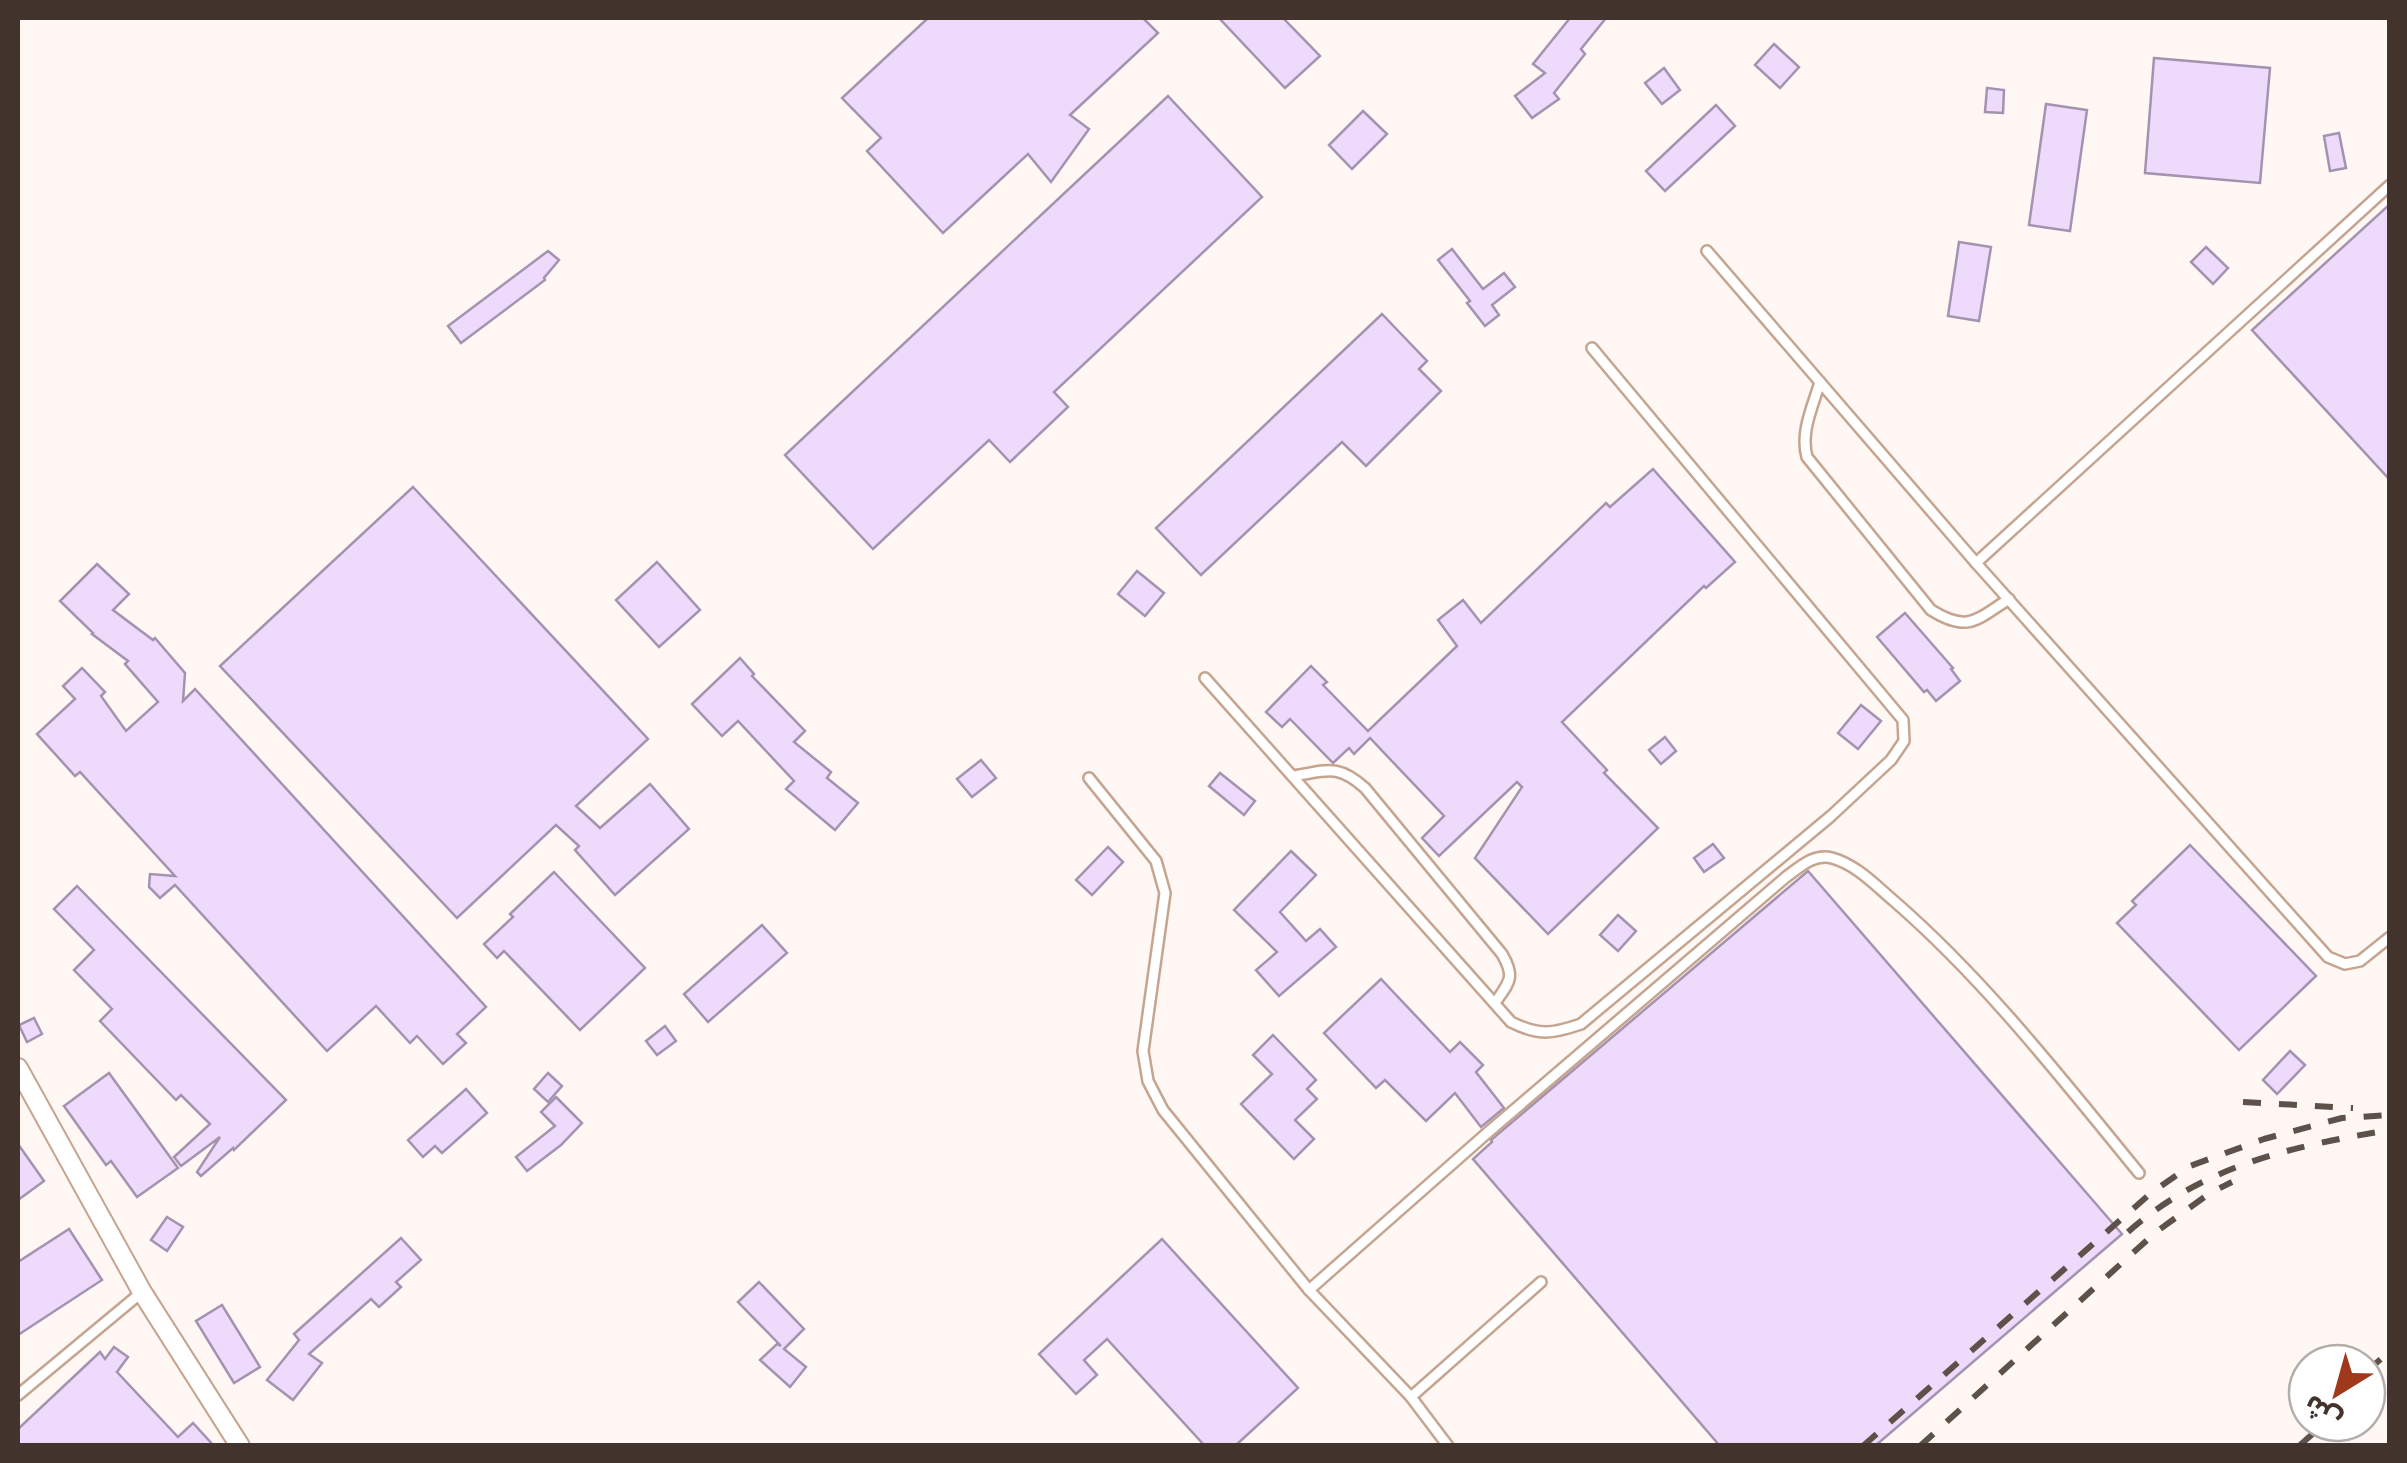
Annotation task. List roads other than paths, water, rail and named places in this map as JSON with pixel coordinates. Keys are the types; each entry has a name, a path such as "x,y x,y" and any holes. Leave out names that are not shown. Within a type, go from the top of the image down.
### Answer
{"street":[{"path":"18,1068 142,1292 240,1446"}],"lane":[{"path":"1976,563 2390,185"},
{"path":"1706,251 1976,563 2328,958 2345,964 2360,961 2390,937"},
{"path":"1206,678 1512,1022 1530,1031 1554,1033 1581,1024 1831,816 1891,760 1904,741 1903,720 1592,348"},
{"path":"1820,382 1805,431 1807,456 1931,610 1950,622 1971,622 2009,599"},
{"path":"1293,776 1335,770 1350,775 1365,788 1502,954 1511,980 1495,1003"},
{"path":"1088,778 1156,861 1165,894 1143,1051 1148,1081 1163,1110 1310,1290 1410,1398 1448,1446"},
{"path":"1310,1290 1770,890 1816,856 1853,866 1918,922 2027,1036 2139,1173"},
{"path":"1410,1398 1541,1282"},
{"path":"18,1394 142,1292"}],"railway":[{"path":"2243,1102 2353,1108"},
{"path":"1863,1446 2151,1193 2190,1166 2264,1139 2342,1118 2390,1115"},
{"path":"2128,1232 2187,1190 2251,1162 2319,1143 2390,1130"},
{"path":"1920,1446 2156,1232 2232,1182"},
{"path":"2299,1446 2302,1443"}]}
